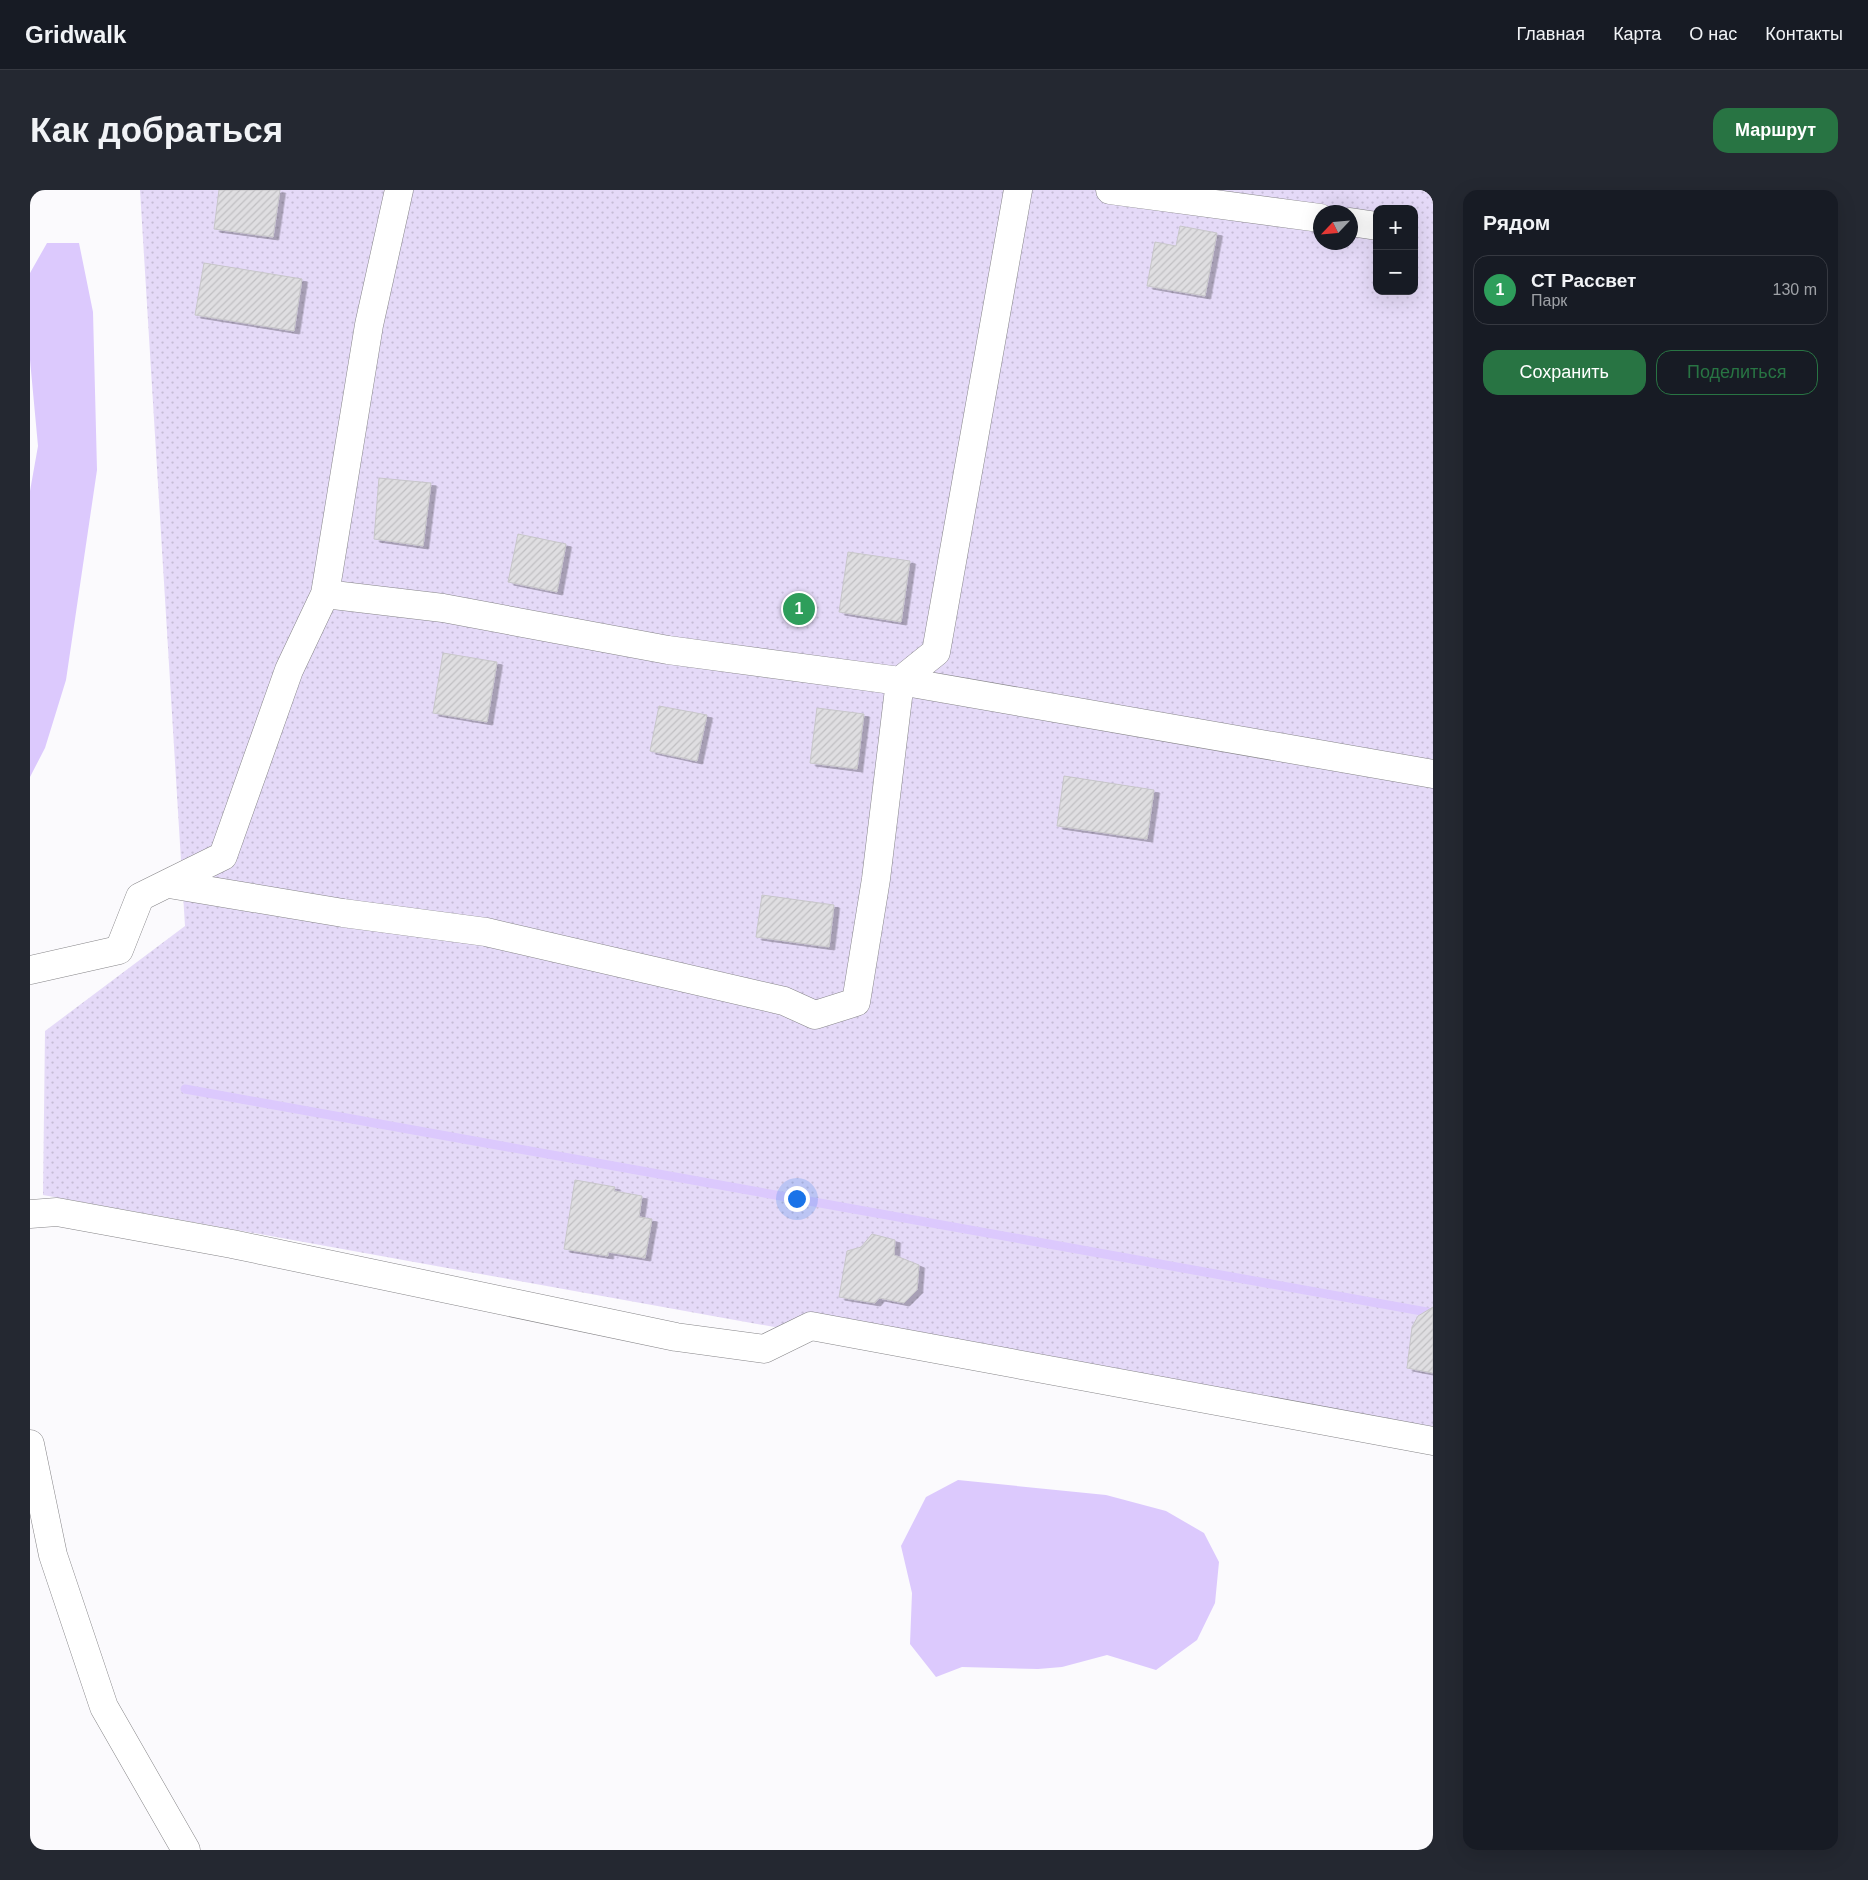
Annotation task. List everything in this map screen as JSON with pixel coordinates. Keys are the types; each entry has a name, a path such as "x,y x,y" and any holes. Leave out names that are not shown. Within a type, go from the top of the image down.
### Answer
{"street":[{"path":"30,970 118,950 140,896 169,884 223,856 289,670 325,594 369,325 399,190"},
{"path":"169,884 343,913 486,932 784,1001 815,1015 856,1002 876,878 900,681 936,652 1018,190"},
{"path":"1110,190 1313,217"},
{"path":"1358,223 1373,225"},
{"path":"325,594 444,608 668,650 900,681 1433,774"},
{"path":"30,1214 57,1212 232,1244 676,1337 764,1349 811,1326 1433,1441"},
{"path":"30,1444 53,1555 104,1707 186,1850"}],"shaded area":[{"path":"140,190 1433,190 1433,1446 43,1195 45,1031 185,926"},
{"path":"47,243 79,243 93,312 97,470 66,680 45,748 30,777 30,491 38,446 30,360 30,273"},
{"path":"958,1480 1106,1495 1166,1511 1204,1533 1219,1562 1215,1603 1197,1640 1156,1670 1107,1655 1062,1667 1038,1669 962,1667 936,1677 910,1644 912,1593 901,1546 926,1497"}],"building":[{"path":"219,190 280,190 273,237 214,229"},
{"path":"1180,226 1217,233 1205,296 1147,286 1155,242 1176,246"},
{"path":"204,263 302,279 294,331 195,315"},
{"path":"379,478 431,483 423,546 374,539"},
{"path":"518,534 566,544 557,592 508,582"},
{"path":"848,552 910,561 901,622 839,612"},
{"path":"443,653 497,662 487,722 433,713"},
{"path":"659,706 707,715 697,761 650,751"},
{"path":"817,708 864,714 857,769 810,763"},
{"path":"1064,776 1154,790 1147,839 1057,826"},
{"path":"762,895 834,905 829,947 756,937"},
{"path":"575,1180 615,1187 614,1191 642,1196 639,1217 652,1219 645,1258 608,1252 608,1256 564,1249"},
{"path":"872,1234 895,1240 894,1255 919,1265 917,1290 904,1303 879,1298 875,1303 839,1297 847,1251 861,1247"},
{"path":"1433,1307 1433,1373 1407,1368 1412,1327 1418,1316"}],"waterway":[{"path":"185,1089 1433,1313"}],"place":[{"name":"СТ Рассвет","path":"799,609"}]}
